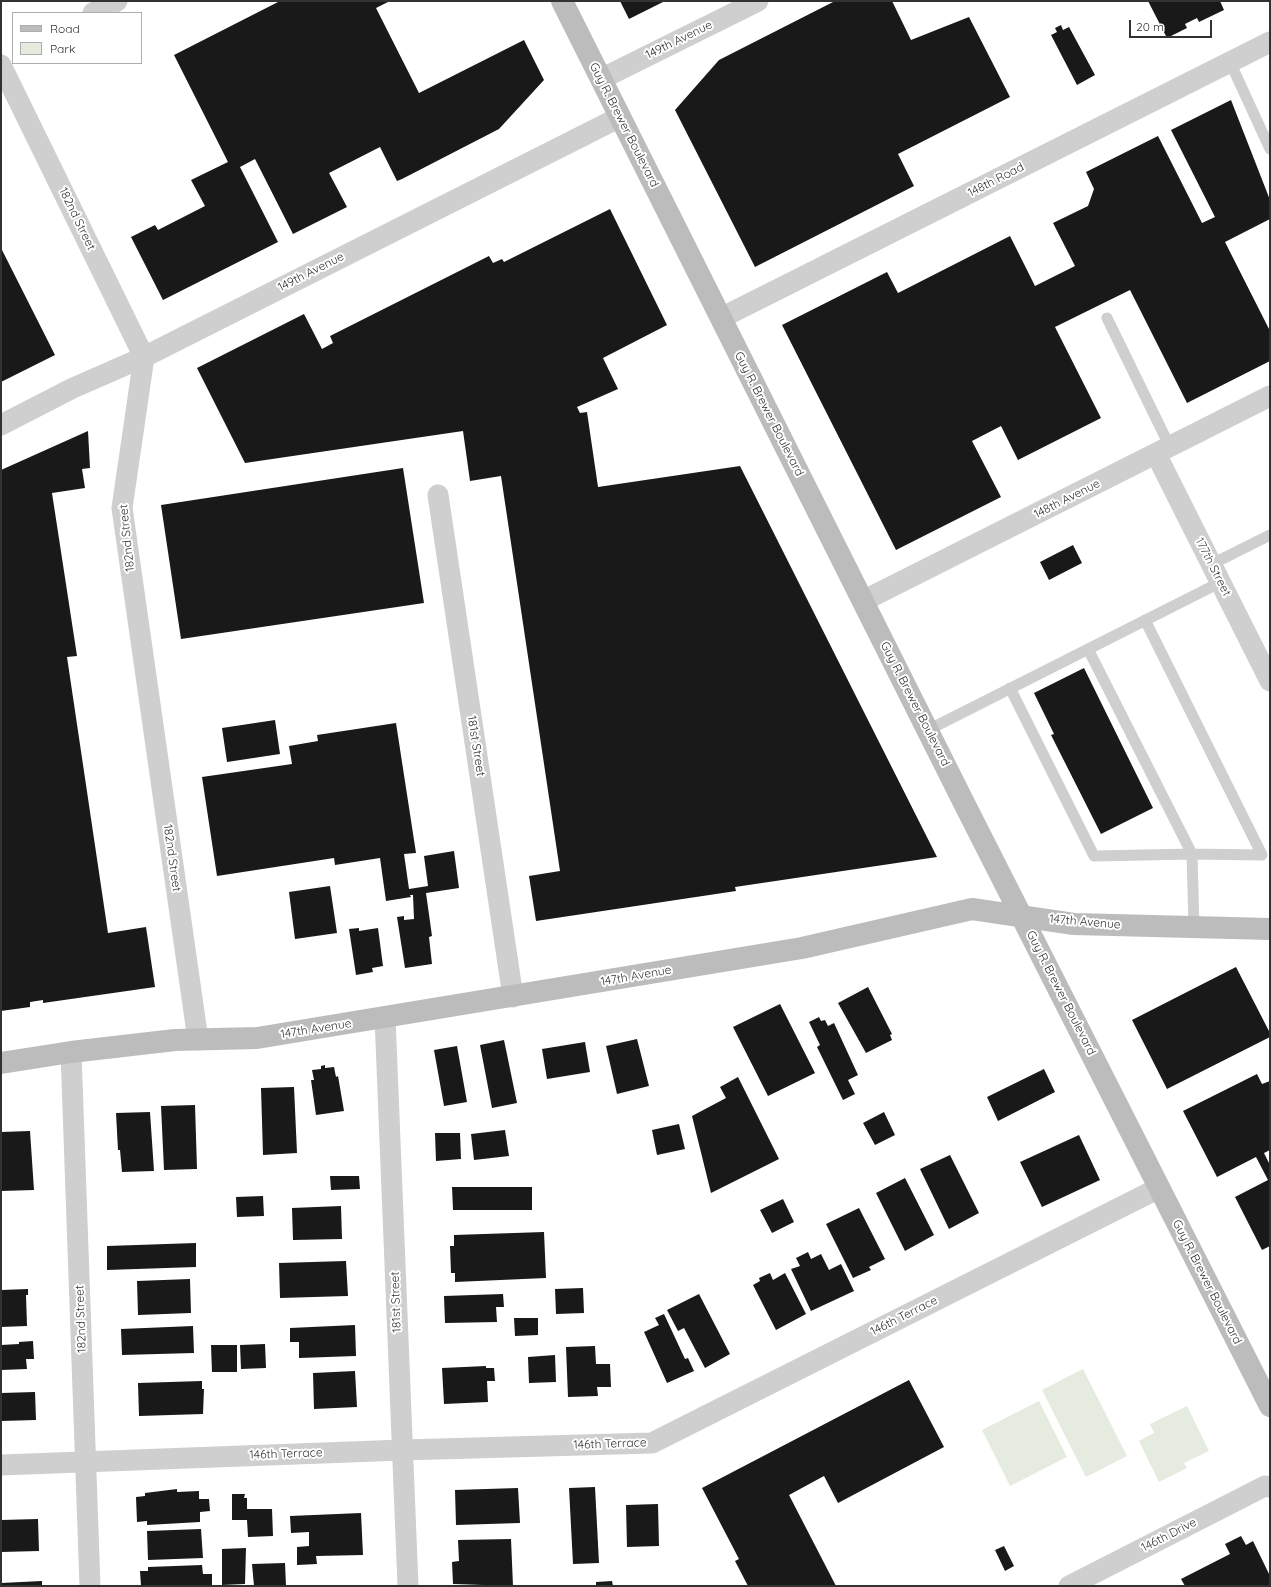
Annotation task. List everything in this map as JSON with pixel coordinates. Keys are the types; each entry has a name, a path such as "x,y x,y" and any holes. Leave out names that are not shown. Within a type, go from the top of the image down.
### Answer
{"main road":[{"name":"Guy R. Brewer Boulevard","path":"562,1 928,730 1270,1406"},
{"name":"147th Avenue","path":"1,1063 71,1052 175,1040 257,1038 384,1018 802,948 972,910 1074,924 1270,929"}],"street":[{"path":"95,12 117,1"},
{"name":"149th Avenue","path":"601,79 758,1"},
{"name":"148th Road","path":"721,318 1270,42"},
{"path":"1,59 12,54"},
{"name":"182nd Street","path":"1,66 144,357 122,508 198,1040"},
{"name":"149th Avenue","path":"1,425 73,388 144,357 620,117"},
{"name":"148th Avenue","path":"863,601 1270,396"},
{"name":"177th Street","path":"1163,450 1216,573 1270,681"},
{"name":"181st Street","path":"438,494 513,997"},
{"name":"181st Street","path":"384,1018 408,1586"},
{"name":"182nd Street","path":"71,1052 90,1586"},
{"name":"146th Terrace","path":"1,1465 403,1450 652,1443 1159,1188"},
{"name":"146th Drive","path":"1069,1586 1265,1486 1270,1487"}],"lane":[{"path":"1230,62 1270,149"},
{"path":"1106,318 1163,450"},
{"path":"928,730 1145,620 1270,535"},
{"path":"1010,688 1094,856 1192,854 1262,855 1145,620"},
{"path":"1088,649 1192,854 1194,928"}],"green space":[{"path":"1083,1369 1127,1456 1086,1477 1042,1390"},
{"path":"1039,1401 1067,1457 1010,1486 982,1430"},
{"path":"1187,1406 1209,1451 1184,1463 1187,1468 1159,1482 1139,1441 1154,1433 1150,1424"}],"building":[{"path":"280,1 390,1 376,8 419,93 524,40 544,80 499,129 402,179 397,181 380,147 329,173 347,207 293,234 255,159 240,167 278,242 163,300 131,237 155,225 158,230 205,206 191,180 228,162 174,55"},
{"path":"620,1 665,1 629,19"},
{"path":"835,1 892,1 911,40 969,17 1010,97 898,154 914,186 755,267 675,110 719,60"},
{"path":"1148,1 1220,1 1224,10 1199,22 1197,18 1185,24 1187,28 1167,38"},
{"path":"1061,25 1063,30 1069,27 1095,75 1077,85 1051,35 1057,32 1055,28"},
{"path":"1231,100 1270,200 1270,219 1225,242 1270,331 1270,361 1187,403 1130,290 1055,327 1101,418 1018,460 1001,426 972,441 1001,497 896,550 782,325 887,272 898,293 1010,236 1035,286 1075,266 1053,223 1088,206 1094,189 1086,172 1158,136 1202,223 1215,217 1171,130"},
{"path":"610,209 667,325 603,358 618,389 577,407 580,413 587,412 598,487 740,466 937,857 735,887 736,891 536,921 529,876 560,871 501,476 470,481 463,431 245,463 197,368 304,314 322,349 333,343 330,336 489,256 493,263 502,259 504,262"},
{"path":"1,248 55,355 1,382"},
{"path":"88,431 90,468 82,469 85,488 52,493 77,656 67,657 108,933 146,927 155,987 43,1003 43,1000 30,1002 30,1007 1,1011 1,470"},
{"path":"403,468 424,603 181,639 161,505"},
{"path":"1073,545 1082,563 1049,580 1040,562"},
{"path":"1084,668 1153,808 1101,834 1051,735 1054,734 1034,693"},
{"path":"275,720 280,754 227,762 222,728"},
{"path":"396,723 416,853 404,854 409,889 428,886 424,856 454,851 459,888 426,893 432,936 429,937 432,964 405,968 397,917 404,916 404,920 414,919 413,895 410,895 411,897 386,901 380,858 335,865 334,858 217,876 202,777 292,764 289,746 318,741 317,735"},
{"path":"330,886 337,933 295,939 289,892"},
{"path":"359,928 359,931 378,928 383,966 372,968 373,972 356,975 349,929"},
{"path":"1236,967 1270,1033 1270,1037 1167,1089 1132,1020"},
{"path":"868,987 892,1034 890,1035 892,1040 866,1053 838,1003"},
{"path":"780,1004 815,1073 768,1096 733,1027"},
{"path":"819,1017 821,1021 825,1020 828,1026 834,1023 858,1075 848,1080 855,1094 843,1100 817,1047 820,1045 809,1022"},
{"path":"637,1039 649,1086 617,1094 606,1046"},
{"path":"504,1040 517,1103 492,1108 480,1045"},
{"path":"585,1042 590,1072 547,1079 542,1049"},
{"path":"457,1046 467,1102 444,1106 434,1050"},
{"path":"325,1065 325,1068 334,1067 336,1077 338,1076 344,1111 316,1115 311,1080 314,1080 312,1070 321,1069 321,1066"},
{"path":"1044,1069 1055,1092 998,1121 987,1097"},
{"path":"1257,1074 1262,1084 1270,1081 1270,1150 1264,1153 1270,1165 1270,1246 1262,1250 1235,1197 1268,1180 1256,1157 1217,1177 1183,1111"},
{"path":"738,1077 779,1159 711,1193 692,1116 726,1098 720,1087"},
{"path":"294,1087 297,1153 263,1155 261,1088"},
{"path":"195,1105 197,1169 164,1170 161,1106"},
{"path":"150,1112 154,1171 122,1172 120,1150 118,1150 116,1113"},
{"path":"884,1112 895,1135 875,1145 863,1123"},
{"path":"679,1124 685,1149 657,1155 652,1130"},
{"path":"505,1130 509,1156 474,1160 471,1134"},
{"path":"30,1131 34,1190 1,1191 1,1132"},
{"path":"435,1133 460,1133 461,1159 436,1161"},
{"path":"1079,1135 1100,1180 1042,1207 1020,1162"},
{"path":"950,1155 979,1213 949,1229 920,1169"},
{"path":"330,1176 359,1176 360,1189 331,1190"},
{"path":"905,1178 934,1235 905,1251 876,1193"},
{"path":"452,1187 532,1187 532,1210 453,1210"},
{"path":"263,1196 264,1216 237,1217 236,1197"},
{"path":"783,1199 794,1222 772,1233 760,1210"},
{"path":"341,1206 342,1239 293,1240 292,1208"},
{"path":"859,1208 885,1259 869,1267 871,1270 853,1278 826,1224"},
{"path":"544,1232 546,1278 455,1282 455,1273 451,1273 450,1246 454,1246 454,1235"},
{"path":"196,1243 196,1267 107,1270 107,1246"},
{"path":"808,1252 811,1259 821,1254 829,1270 841,1264 854,1291 811,1311 791,1269 800,1266 796,1258"},
{"path":"346,1261 348,1296 280,1298 279,1263"},
{"path":"770,1273 773,1280 785,1273 806,1314 776,1330 753,1285 760,1281 759,1278"},
{"path":"190,1279 191,1313 138,1315 137,1281"},
{"path":"583,1288 584,1313 556,1314 555,1289"},
{"path":"28,1289 28,1295 26,1295 27,1326 1,1327 1,1290"},
{"path":"503,1294 504,1307 496,1307 497,1322 445,1323 444,1296"},
{"path":"699,1294 730,1354 705,1368 684,1328 678,1331 667,1310"},
{"path":"664,1314 685,1359 688,1358 694,1371 667,1383 644,1332 659,1325 655,1318"},
{"path":"514,1318 538,1318 538,1335 515,1336"},
{"path":"355,1325 356,1356 299,1358 299,1342 290,1342 290,1328"},
{"path":"193,1326 194,1353 122,1355 121,1329"},
{"path":"33,1341 34,1359 26,1359 27,1369 1,1370 1,1345 19,1344 19,1342"},
{"path":"265,1344 266,1368 241,1369 240,1345"},
{"path":"211,1345 237,1345 237,1372 212,1372"},
{"path":"595,1346 596,1364 610,1364 611,1387 597,1387 598,1396 568,1397 566,1347"},
{"path":"555,1355 556,1382 529,1383 528,1357"},
{"path":"486,1366 486,1368 494,1368 495,1381 487,1381 488,1402 444,1404 442,1368"},
{"path":"355,1371 357,1407 314,1409 313,1373"},
{"path":"909,1380 944,1447 838,1503 824,1476 789,1495 836,1586 748,1586 735,1561 739,1559 702,1488"},
{"path":"202,1381 202,1389 204,1389 203,1414 139,1416 138,1383"},
{"path":"35,1392 36,1420 1,1421 1,1393"},
{"path":"595,1487 599,1563 573,1564 569,1488"},
{"path":"518,1488 520,1523 456,1525 455,1490"},
{"path":"177,1489 177,1492 199,1491 199,1499 209,1499 210,1511 200,1512 200,1522 147,1525 147,1521 137,1522 136,1497 145,1496 145,1493"},
{"path":"232,1494 245,1494 244,1498 247,1498 247,1509 272,1509 273,1536 248,1537 247,1520 232,1520"},
{"path":"658,1504 659,1546 627,1547 626,1505"},
{"path":"361,1513 363,1555 316,1556 317,1564 297,1565 297,1547 309,1546 309,1532 291,1533 290,1516"},
{"path":"38,1519 39,1551 1,1552 1,1520"},
{"path":"201,1529 203,1558 148,1560 147,1531"},
{"path":"1241,1536 1246,1545 1253,1541 1270,1576 1270,1586 1185,1586 1181,1579 1230,1554 1225,1544"},
{"path":"511,1539 513,1586 453,1584 452,1562 459,1561 458,1540"},
{"path":"1004,1546 1014,1566 1005,1571 995,1550"},
{"path":"246,1548 245,1584 222,1585 222,1549"},
{"path":"285,1563 286,1586 254,1586 252,1564"},
{"path":"202,1565 203,1574 212,1574 212,1586 141,1586 140,1571 148,1571 148,1567"},
{"path":"42,1581 42,1586 1,1586 1,1583"},
{"path":"612,1581 613,1586 596,1586 596,1582"}]}
